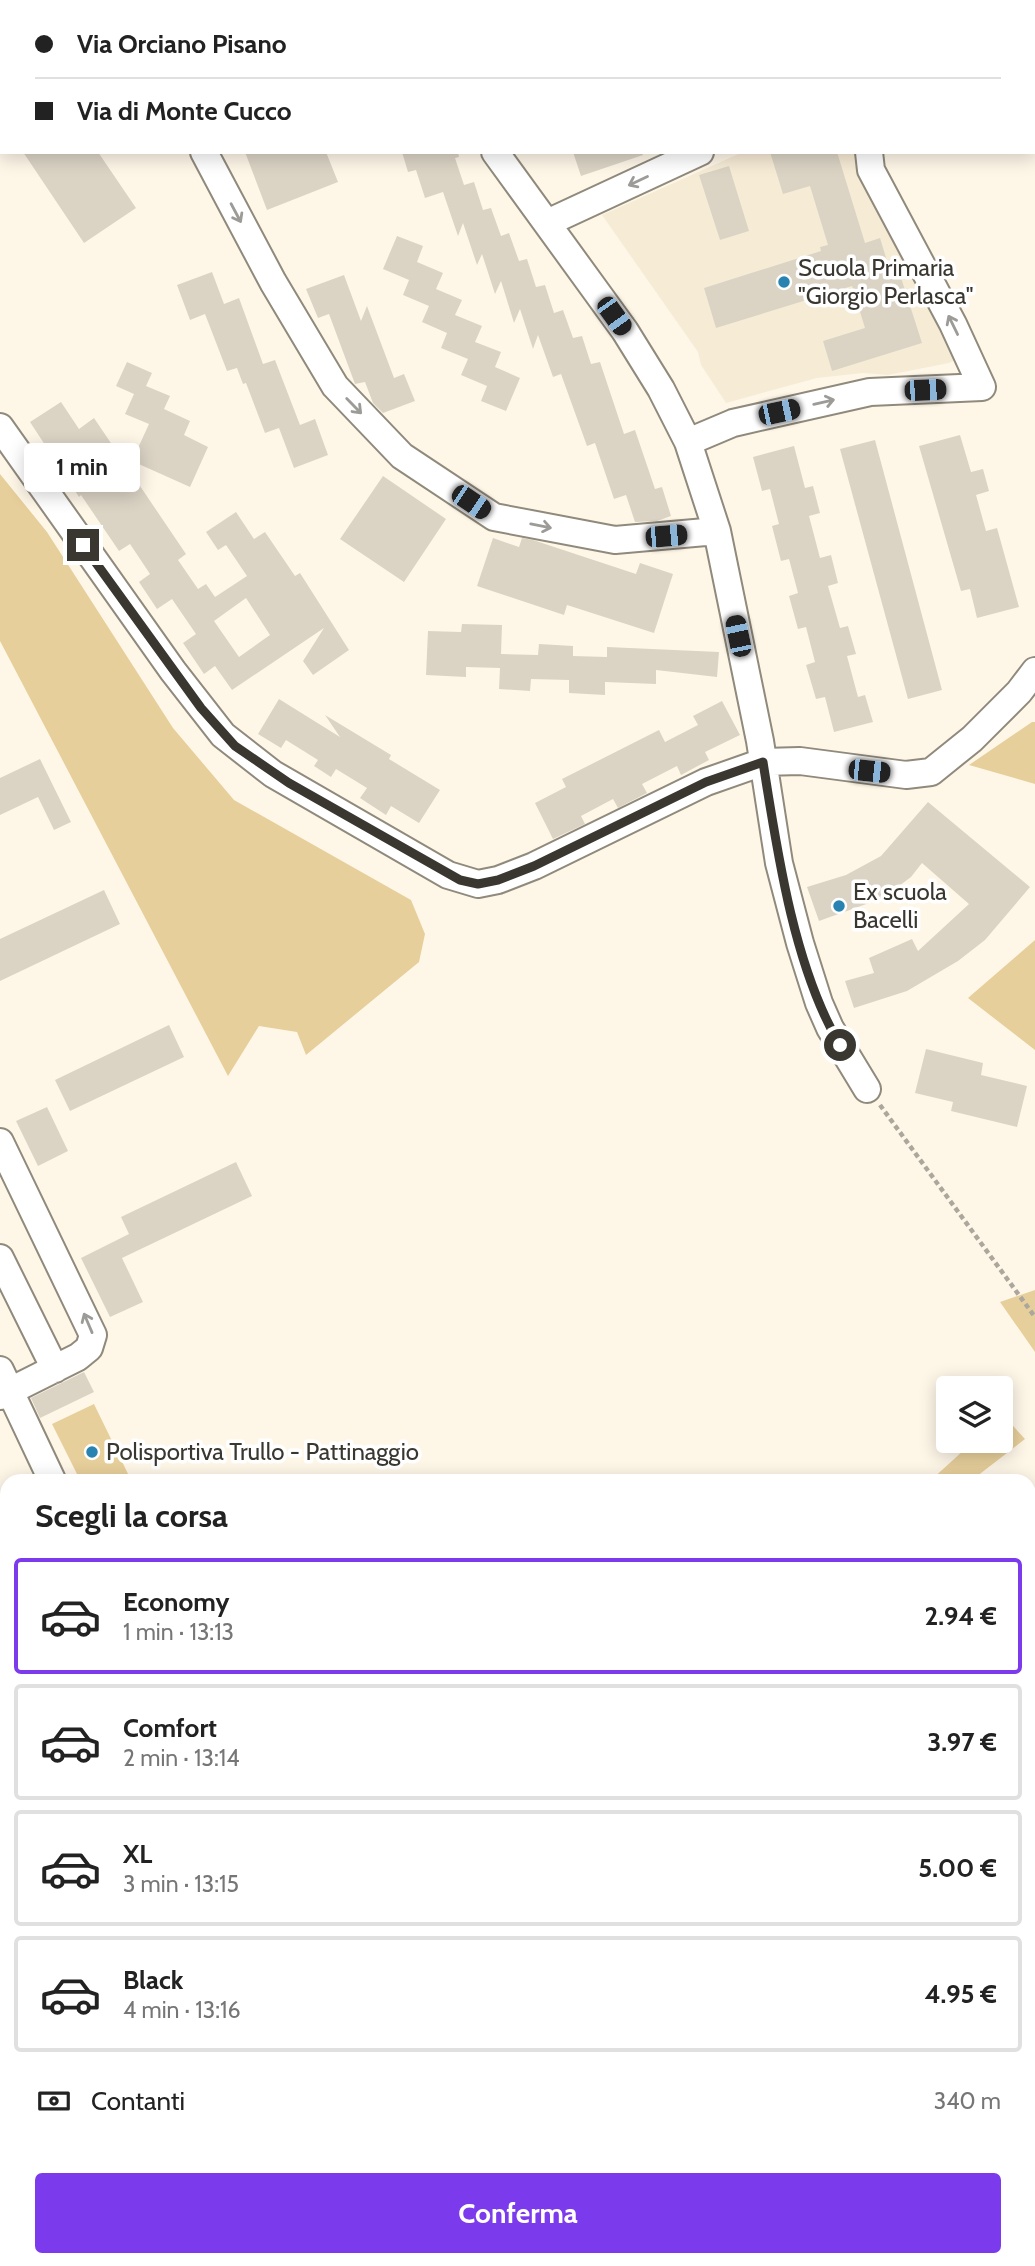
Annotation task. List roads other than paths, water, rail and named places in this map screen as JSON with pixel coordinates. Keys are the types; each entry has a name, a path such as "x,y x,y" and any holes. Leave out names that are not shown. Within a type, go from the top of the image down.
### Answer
{"street":[{"path":"205,154 273,282 335,386 402,456 494,517 615,540 717,531"},
{"path":"496,154 625,331 661,389 688,442 717,531 763,762 779,863 819,1003 830,1028 864,1084"},
{"path":"547,223 696,154"},
{"path":"688,442 733,423 870,392 982,387 953,324 871,170 869,154"},
{"path":"0,427 173,671 223,735 245,754 284,780 460,880 478,884 498,880 534,866 706,782 763,762 800,761 906,775 931,772 972,739 1019,692 1035,671"},
{"path":"0,1142 93,1331 91,1344 84,1353 55,1369 3,1386 49,1474"},
{"path":"0,1258 55,1369"}],"place":[{"name":"Scuola Primaria \"Giorgio Perlasca\"","path":"784,282"},
{"name":"Ex scuola Bacelli","path":"839,906"},
{"name":"Polisportiva Trullo - Pattinaggio","path":"92,1452"}]}
